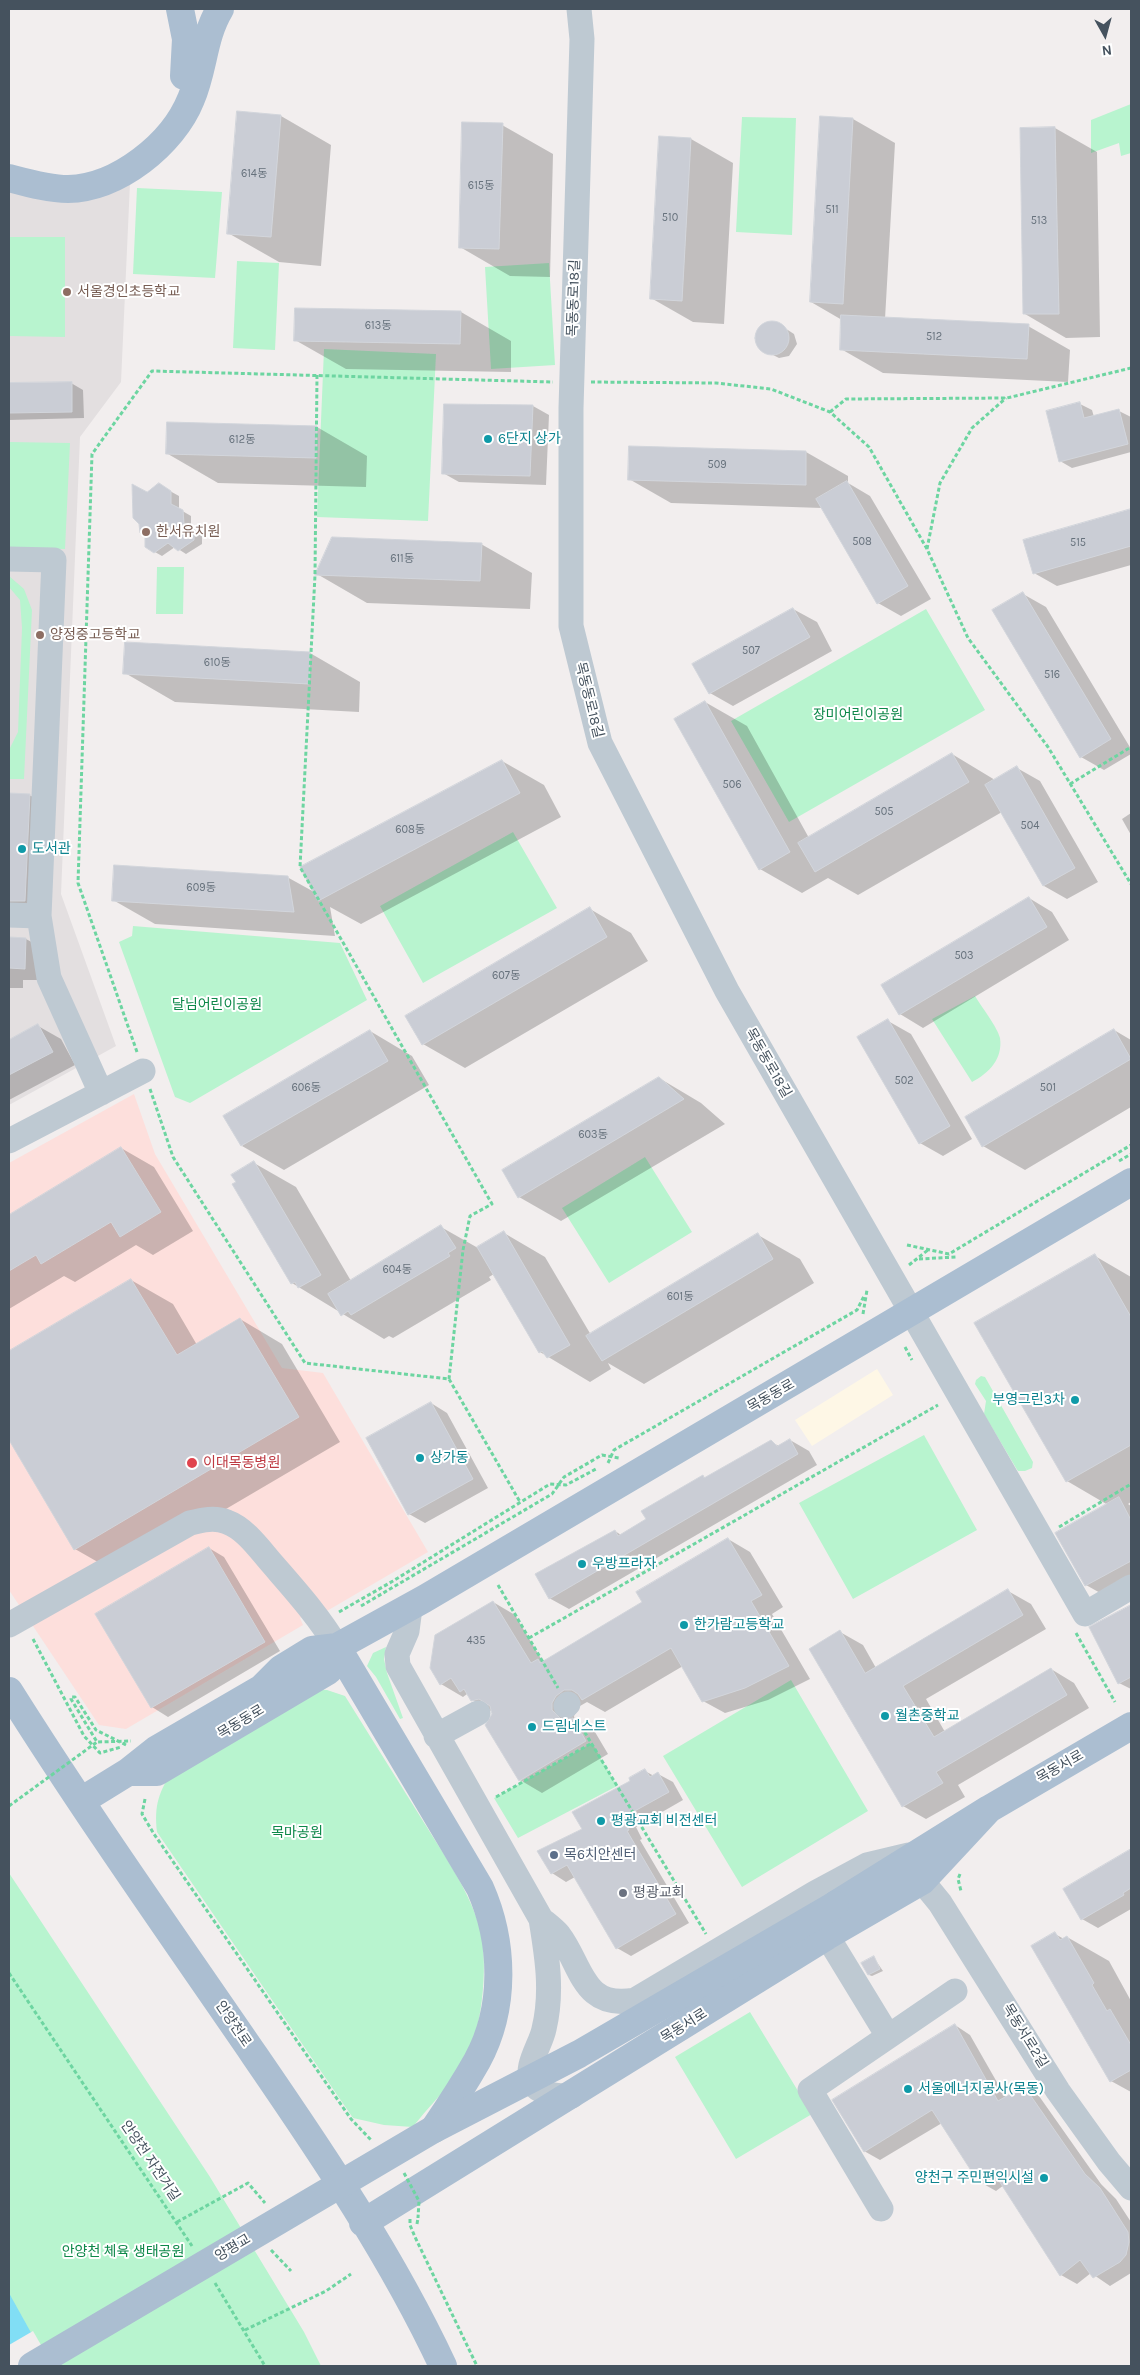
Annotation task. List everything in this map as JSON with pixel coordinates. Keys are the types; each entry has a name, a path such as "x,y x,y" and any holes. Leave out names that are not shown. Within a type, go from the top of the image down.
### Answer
{"main road":[{"path":"9,169 42,176 76,177 109,167 144,143 163,123 178,98 187,56 186,39 180,9"},
{"path":"9,178 50,187 78,188 105,181 138,162 158,146 184,114 198,78 205,46 220,9"},
{"name":"목동동로","path":"81,1801 128,1772 157,1750 262,1688 281,1669 312,1650 337,1647 410,1608 912,1313 1123,1173"},
{"path":"337,1647 471,1872 491,1912 496,1938 498,1986 490,2030 478,2060 434,2129"},
{"name":"안양천로","path":"9,1691 81,1801 284,2098 363,2223 425,2329 443,2366"},
{"name":"목동서로","path":"434,2129 579,2054 834,1905 989,1809 1131,1726"},
{"name":"목동서로","path":"363,2223 572,2096 827,1936 922,1881 989,1809"},
{"name":"양평교","path":"32,2366 434,2129"}],"street":[{"name":"목동동로18길","path":"580,9 582,39 571,382 571,626 600,744 727,991 1085,1614 1131,1587"},
{"name":"목동동로18길","path":"582,39 589,9"},
{"path":"9,559 54,560 39,916 49,978 101,1093"},
{"path":"9,915 39,916"},
{"path":"9,1141 143,1071"},
{"path":"9,1625 190,1523 220,1520 235,1526 253,1542 302,1597 322,1622 337,1647"},
{"path":"410,1608 407,1631 397,1654 398,1666 541,1918 559,1934 585,1984 593,1992 615,2001 635,2000 814,1894 867,1866 920,1852"},
{"path":"436,1736 478,1712"},
{"name":"목동서로2길","path":"922,1881 949,1916 1058,2091 1109,2162 1131,2188"},
{"path":"485,2110 513,2094 532,2062 544,2032 548,2012 549,1986 541,1918"},
{"path":"827,1936 888,2036"},
{"path":"882,2209 810,2090 955,1991"},
{"path":"532,2062 530,2074 534,2085 556,2096 572,2096"}],"path":[{"path":"830,412 846,399 1007,398 1131,368"},
{"path":"449,1379 305,1363 174,1157 78,883 92,454 152,371 571,382 716,383 771,389 830,412 869,447 927,549 968,638 1048,747 1131,884"},
{"path":"316,375 316,575 300,868 492,1204 470,1216 463,1250 449,1379 520,1502"},
{"path":"927,549 940,483 972,428 1007,398"},
{"path":"1070,784 1131,747"},
{"path":"907,1245 949,1254 1131,1145"},
{"path":"1123,1173 1131,1154"},
{"path":"928,1250 919,1259 953,1259 962,1254"},
{"path":"339,1612 393,1581 550,1484 566,1485 609,1463 614,1450 857,1310 867,1290"},
{"path":"529,1638 938,1405"},
{"path":"1057,1528 1131,1484"},
{"path":"498,1585 567,1705 592,1743 711,1942"},
{"path":"32,1639 84,1736 100,1753 126,1745 96,1730 75,1697 71,1697 70,1700 97,1742"},
{"path":"9,1806 97,1742 135,1740"},
{"path":"494,1798 592,1743"},
{"path":"145,1799 142,1814 154,1834 351,2119 371,2140"},
{"name":"안양천 자전거길","path":"9,1973 192,2247"},
{"path":"404,2172 419,2201 417,2224"},
{"path":"177,2222 248,2184 265,2204"},
{"path":"415,2237 477,2366"},
{"path":"270,2250 291,2271"},
{"path":"245,2330 326,2291 351,2274"},
{"path":"213,2280 245,2330 265,2366"}],"shaded area":[{"name":"양정중고등학교","path":"130,183 121,382 80,437 61,894 116,1046 9,1105 9,191"},
{"name":"이대목동병원","path":"134,1094 155,1154 282,1368 323,1373 428,1552 308,1622 304,1616 300,1618 303,1625 126,1729 99,1725 9,1590 9,1163"},
{"path":"877,1369 893,1395 812,1446 795,1420"}],"green space":[{"path":"1131,104 1131,153 1121,156 1119,143 1091,153 1091,120"},
{"path":"742,117 796,118 792,235 736,232"},
{"path":"137,188 222,192 215,278 133,274"},
{"path":"9,237 65,237 65,337 9,336"},
{"path":"237,261 279,263 275,350 233,348"},
{"path":"549,263 555,365 491,369 485,267"},
{"path":"324,349 436,354 428,521 317,517"},
{"path":"9,442 70,443 65,549 9,548"},
{"path":"157,567 184,567 183,614 156,614"},
{"path":"9,576 24,589 32,610 24,779 9,779 9,750 18,732 22,628 20,600 9,587"},
{"name":"장미어린이공원","path":"926,609 985,710 789,822 731,721"},
{"path":"513,832 557,908 423,983 380,906"},
{"name":"달님어린이공원","path":"133,926 340,943 367,1000 190,1103 175,1097 119,942 132,936"},
{"path":"975,996 996,1029 1000,1038 1000,1046 994,1065 972,1082 932,1019"},
{"path":"645,1157 692,1232 609,1283 562,1208"},
{"path":"981,1376 985,1377 1033,1462 1032,1468 1018,1471 984,1414 986,1401 975,1384 976,1380"},
{"path":"924,1435 977,1530 853,1599 799,1503"},
{"path":"386,1647 384,1659 403,1718 400,1719 376,1677 367,1666 373,1653"},
{"path":"791,1680 868,1811 742,1887 663,1756"},
{"name":"목마공원","path":"309,1689 327,1690 345,1696 454,1871 479,1925 484,1955 484,1972 481,2009 473,2042 463,2065 456,2075 413,2127 384,2125 353,2118 157,1832 157,1806 164,1785 173,1769"},
{"path":"592,1743 617,1786 518,1838 494,1798"},
{"name":"안양천 체육 생태공원","path":"9,1873 210,2177 304,2332 321,2366 9,2366"},
{"path":"750,2012 812,2114 736,2159 675,2057"}],"water":[{"path":"9,2293 34,2338 9,2366"}],"pier":[{"path":"33,2331 53,2366 9,2366 9,2345"}],"building":[{"path":"237,111 281,115 271,237 227,234"},
{"path":"820,116 853,118 843,304 810,302"},
{"path":"462,122 503,123 499,249 459,248"},
{"path":"1055,127 1059,314 1023,314 1020,128"},
{"path":"659,136 691,138 682,301 650,299"},
{"path":"295,308 461,311 460,344 294,341"},
{"path":"841,315 1029,324 1027,359 840,350"},
{"path":"772,321 784,326 789,338 784,350 772,355 760,350 755,338 760,326"},
{"path":"72,382 72,412 9,413 9,383"},
{"path":"1080,402 1084,418 1119,409 1128,444 1059,462 1046,411"},
{"name":"6단지 상가","path":"444,404 533,405 530,476 442,474"},
{"path":"167,422 317,426 316,458 166,454"},
{"path":"629,446 806,451 806,485 628,480"},
{"path":"847,481 908,586 877,604 816,499"},
{"name":"한서유치원","path":"159,483 171,491 171,504 183,510 184,524 194,528 194,540 178,551 168,543 154,553 145,547 145,536 140,533 139,524 133,518 132,484 147,492"},
{"path":"1131,509 1131,546 1033,574 1023,540"},
{"path":"332,537 482,543 480,581 315,575"},
{"path":"1023,592 1111,739 1080,758 992,610"},
{"path":"793,608 810,637 709,694 692,664"},
{"path":"125,642 310,652 309,684 123,674"},
{"path":"705,701 790,852 759,870 674,719"},
{"path":"952,753 969,782 815,872 798,843"},
{"path":"502,760 520,793 318,901 300,867"},
{"path":"1017,766 1075,868 1043,886 985,785"},
{"name":"도서관","path":"9,793 30,794 25,901 9,901"},
{"path":"114,865 288,876 294,912 112,901"},
{"path":"1029,897 1047,927 899,1015 881,985"},
{"path":"590,907 607,937 422,1045 405,1016"},
{"path":"9,937 26,938 25,969 9,968"},
{"path":"888,1019 950,1126 919,1144 857,1037"},
{"path":"38,1024 53,1052 9,1075 9,1040"},
{"path":"1114,1029 1131,1059 982,1147 965,1117"},
{"path":"370,1030 388,1061 241,1146 223,1116"},
{"path":"659,1077 684,1099 518,1198 502,1170"},
{"path":"121,1147 161,1212 120,1237 111,1222 41,1264 36,1255 9,1271 9,1215"},
{"path":"254,1161 321,1275 298,1288 295,1282 291,1284 232,1184 236,1182 231,1175"},
{"path":"441,1225 456,1248 448,1253 450,1256 351,1315 348,1311 341,1316 328,1294"},
{"path":"504,1231 570,1345 547,1358 542,1351 539,1353 477,1247"},
{"path":"758,1233 773,1259 602,1361 586,1336"},
{"name":"부영그린3차","path":"1095,1254 1131,1317 1131,1445 1066,1482 974,1323"},
{"path":"131,1279 177,1355 240,1318 299,1417 74,1550 9,1440 9,1351"},
{"name":"상가동","path":"431,1402 473,1479 408,1515 366,1438"},
{"path":"790,1439 798,1454 549,1599 535,1574 615,1530 618,1536 646,1519 641,1511 703,1475 704,1478 771,1440 777,1446"},
{"path":"1119,1497 1131,1520 1131,1561 1085,1586 1055,1533"},
{"path":"728,1538 762,1595 751,1601 789,1666 745,1688 702,1702 671,1648 582,1700 572,1690 564,1690 556,1696 552,1703 552,1710 562,1720 573,1718 586,1741 519,1781 485,1725 492,1714 490,1706 479,1699 471,1701 464,1689 460,1692 451,1678 440,1685 430,1668 435,1635 493,1601 531,1663 538,1659 540,1663 642,1602 636,1592"},
{"path":"209,1547 265,1642 151,1708 95,1614"},
{"name":"월촌중학교","path":"1008,1589 1023,1615 903,1686 934,1737 1051,1668 1067,1695 936,1772 943,1783 902,1807 809,1649 840,1630 865,1673"},
{"path":"1131,1605 1131,1677 1118,1684 1089,1627"},
{"path":"645,1769 650,1777 658,1772 669,1792 622,1818 629,1830 627,1831 676,1914 616,1949 567,1865 551,1874 537,1851 582,1829 572,1812 630,1781 629,1778"},
{"path":"1131,1849 1131,1888 1123,1893 1124,1895 1081,1920 1063,1889"},
{"path":"1055,1932 1060,1940 1067,1936 1094,1983 1092,1985 1107,2011 1110,2009 1131,2045 1131,2070 1110,2082 1031,1946"},
{"path":"874,1956 880,1969 868,1975 861,1963"},
{"name":"양천구 주민편익시설","path":"955,2024 998,2101 1024,2086 1085,2174 1100,2188 1128,2232 1129,2242 1126,2255 1120,2262 1093,2278 1080,2260 1060,2276 994,2173 979,2183 932,2110 864,2152 832,2100"}],"place":[{"name":"서울경인초등학교","path":"67,292"},
{"name":"6단지 상가","path":"488,439"},
{"name":"한서유치원","path":"146,532"},
{"name":"양정중고등학교","path":"40,635"},
{"name":"도서관","path":"22,849"},
{"name":"부영그린3차","path":"1075,1400"},
{"name":"상가동","path":"420,1458"},
{"name":"이대목동병원","path":"192,1463"},
{"name":"우방프라자","path":"582,1564"},
{"name":"한가람고등학교","path":"684,1625"},
{"name":"월촌중학교","path":"885,1716"},
{"name":"드림네스트","path":"532,1727"},
{"name":"평광교회 비전센터","path":"601,1821"},
{"name":"목6치안센터","path":"554,1855"},
{"name":"평광교회","path":"623,1893"},
{"name":"서울에너지공사(목동)","path":"908,2089"},
{"name":"양천구 주민편익시설","path":"1044,2178"}]}
